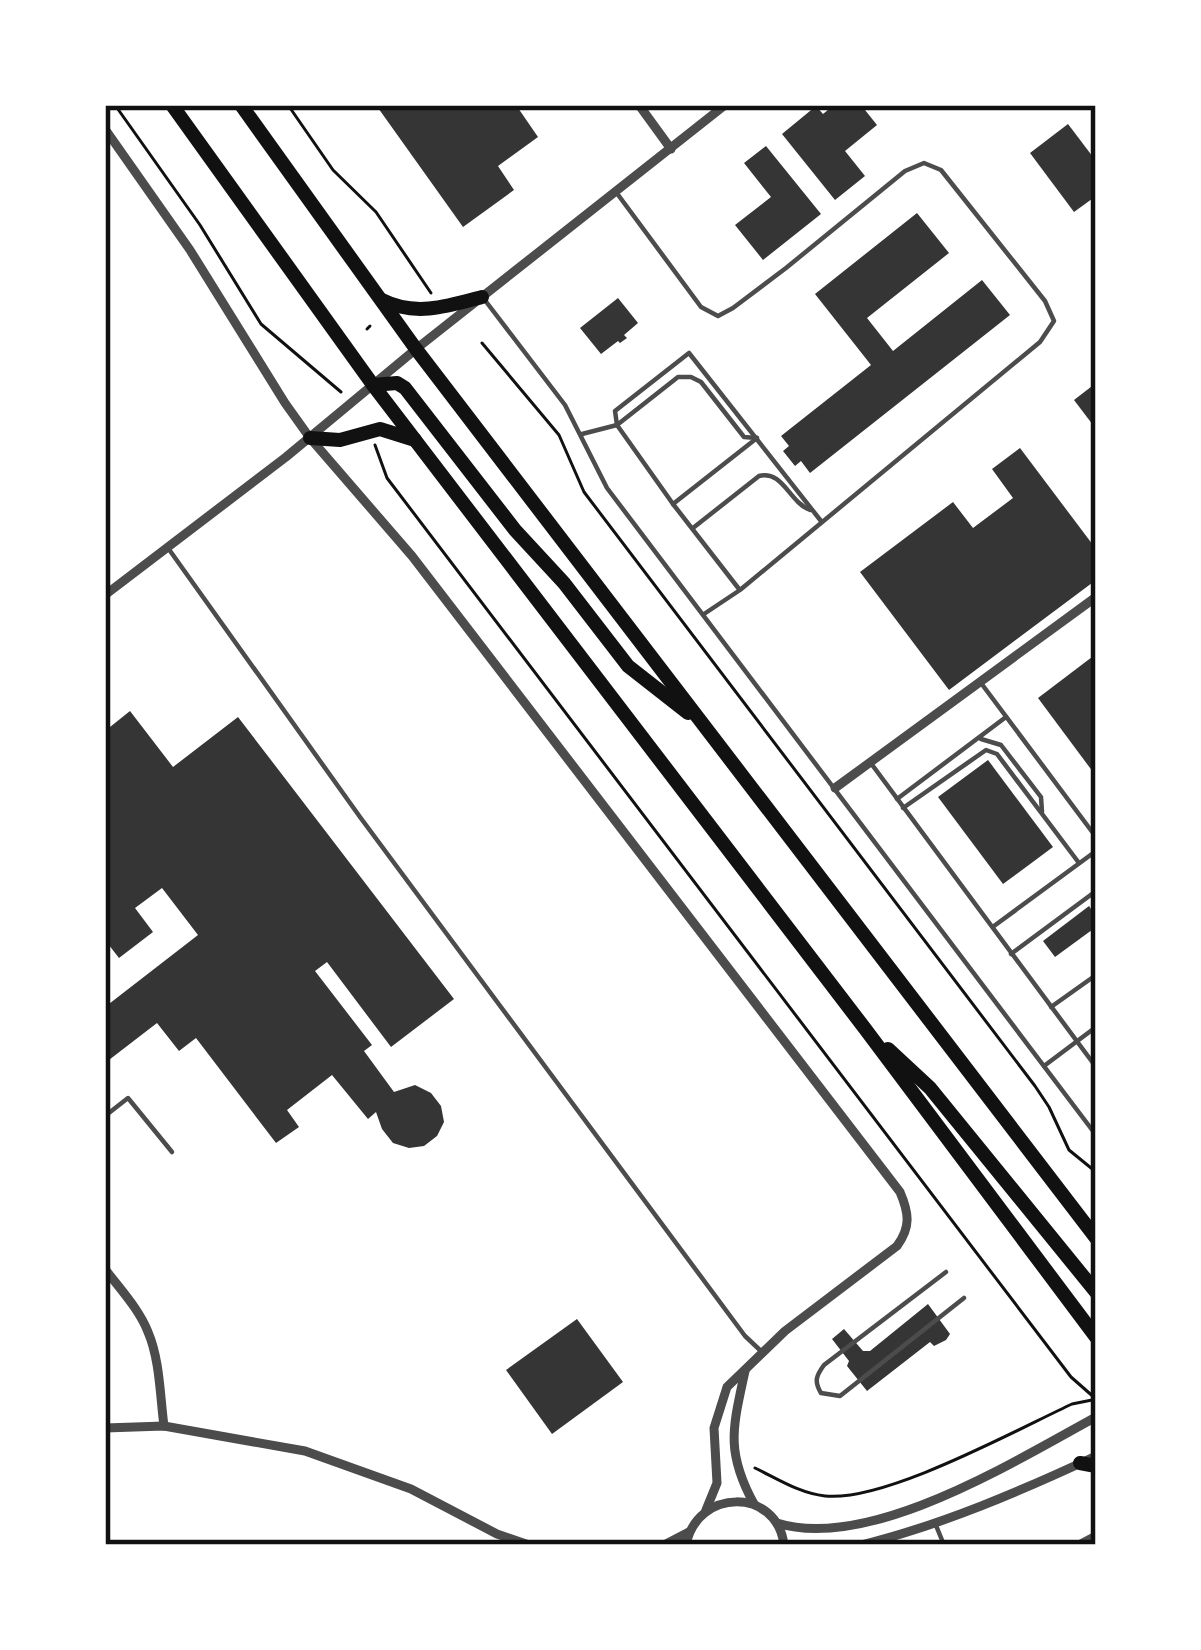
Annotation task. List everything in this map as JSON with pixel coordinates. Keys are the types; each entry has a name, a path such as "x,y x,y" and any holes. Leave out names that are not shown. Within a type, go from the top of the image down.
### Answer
{"main road":[{"path":"172,105 373,385 1096,1337"},
{"path":"241,105 416,349 1096,1238"},
{"path":"378,297 413,310 482,297"},
{"path":"373,385 397,383 405,388 628,666 706,727"},
{"path":"310,438 335,441 383,429 415,440"},
{"path":"866,1030 930,1088 1096,1292"},
{"path":"1079,1463 1096,1466"}],"street":[{"path":"639,105 670,149"},
{"path":"105,595 310,438 724,105"},
{"path":"105,129 190,250 310,438 412,556 855,1130 901,1192 908,1209 907,1233 897,1246 762,1352 727,1387 713,1444 717,1483 706,1510 688,1532 664,1545"},
{"path":"835,788 1096,597"},
{"path":"105,1269 149,1333 164,1426"},
{"path":"745,1371 734,1431 737,1470 754,1504 777,1523 794,1528 821,1530 909,1509 958,1489 1096,1417"},
{"path":"106,1427 164,1426 305,1451 411,1489 497,1534 529,1545"},
{"path":"861,1545 935,1523 1096,1456"},
{"path":"706,1510 722,1503 754,1504"},
{"path":"777,1523 784,1545"},
{"path":"686,1545 688,1532"},
{"path":"1079,1545 1096,1536"}],"lane":[{"path":"616,192 701,307 718,316 786,268 904,171 924,164 941,170 1045,301 1054,321 1040,342 740,590 704,614"},
{"path":"482,297 566,405 607,488 1096,1135"},
{"path":"740,590 617,425 615,411 689,353 821,521"},
{"path":"582,434 617,425 678,377 691,377 701,382 744,437 757,437"},
{"path":"673,504 757,437"},
{"path":"692,529 767,474 776,476 799,506 815,512"},
{"path":"168,548 360,818 733,1320 762,1352"},
{"path":"980,682 1096,837"},
{"path":"897,799 1006,717"},
{"path":"979,738 1001,745 1041,797 1042,812"},
{"path":"904,808 986,750 997,754 1079,863"},
{"path":"870,763 1096,1067"},
{"path":"993,927 1096,851"},
{"path":"1011,954 1096,891"},
{"path":"1051,1007 1096,975"},
{"path":"1044,1066 1096,1027"},
{"path":"105,1116 128,1098 172,1151"},
{"path":"946,1272 824,1365 816,1376 821,1393 840,1396 964,1298"},
{"path":"935,1523 944,1545"}],"path":[{"path":"116,105 200,225 261,324 352,402"},
{"path":"288,105 333,170 376,212 431,293"},
{"path":"482,343 559,435 584,492 1035,1086 1069,1150 1096,1172"},
{"path":"369,431 387,478 1071,1377 1096,1399 1072,1404 919,1474 843,1496 802,1491 756,1468 737,1470"}],"building":[{"path":"376,105 516,105 538,137 498,166 514,190 463,227"},
{"path":"834,105 861,105 877,125 845,151 865,176 835,200 782,134 816,106 823,114"},
{"path":"1068,124 1096,161 1096,196 1074,212 1030,153"},
{"path":"766,146 821,214 763,260 735,225 771,197 744,163"},
{"path":"917,213 949,253 867,318 893,351 982,280 1010,315 810,473 801,461 795,466 783,451 789,446 781,436 871,365 815,294"},
{"path":"618,298 638,323 624,335 627,338 601,354 580,328"},
{"path":"1096,383 1096,429 1074,400"},
{"path":"1020,448 1096,549 1096,580 949,690 860,572 953,502 973,528 1013,498 992,469"},
{"path":"1096,654 1096,776 1038,698"},
{"path":"130,711 173,767 238,717 454,999 391,1047 327,962 315,971 372,1045 364,1051 394,1092 415,1085 431,1093 441,1106 444,1122 424,1146 393,1143 376,1112 368,1119 332,1075 287,1110 299,1127 276,1143 196,1038 179,1051 157,1023 105,1063 105,1007 198,935 162,888 135,908 153,932 119,958 105,940 105,731"},
{"path":"988,760 1053,847 1003,884 938,797"},
{"path":"1089,906 1096,927 1055,957 1043,941"},
{"path":"928,1304 950,1334 946,1340 934,1346 930,1342 867,1391 832,1339 844,1329 863,1351 870,1351"},
{"path":"577,1319 623,1382 552,1434 506,1370"}]}
